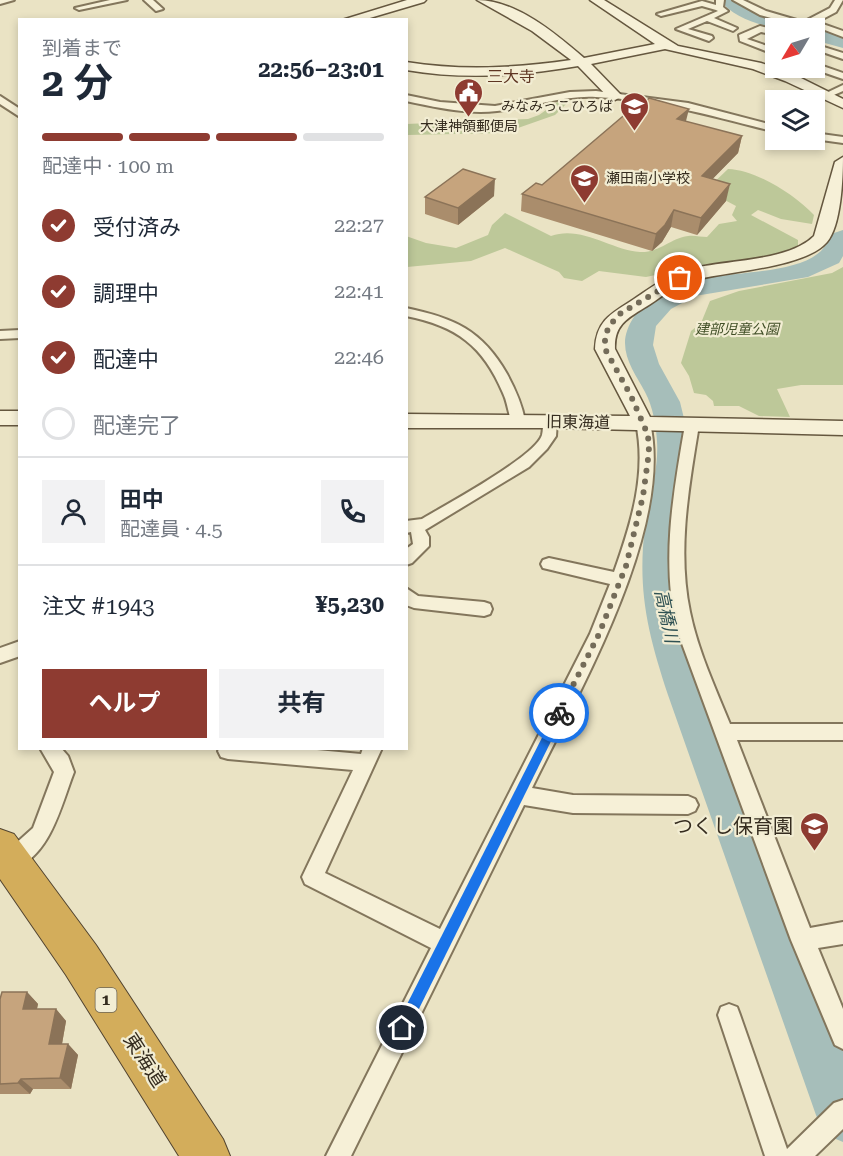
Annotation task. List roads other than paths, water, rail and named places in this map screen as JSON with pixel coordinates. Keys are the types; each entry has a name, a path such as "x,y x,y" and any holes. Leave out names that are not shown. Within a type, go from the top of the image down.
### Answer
{"highway":[{"name":"東海道","path":"5,854 101,992 206,1156"}],"street":[{"path":"0,2 10,0"},
{"path":"71,0 82,10 123,0"},
{"path":"148,0 159,9"},
{"path":"355,18 420,0"},
{"path":"483,0 537,28 579,62 615,96"},
{"path":"596,0 666,45 679,50 756,66 790,78 843,104"},
{"path":"737,0 763,14 777,18"},
{"path":"839,0 833,10 810,22 843,35"},
{"path":"661,14 702,3 719,4 724,11 680,29 709,38"},
{"path":"706,18 733,28"},
{"path":"765,30 760,29 742,37 744,41 765,48"},
{"path":"825,31 843,35"},
{"path":"408,66 465,72 540,67 666,45"},
{"path":"825,50 843,56"},
{"path":"825,70 843,76"},
{"path":"827,96 843,88"},
{"path":"408,98 440,105 495,110 582,93 688,106 765,126"},
{"path":"0,99 18,113"},
{"path":"8,106 18,103"},
{"path":"825,138 843,140"},
{"path":"338,1156 599,634 620,580 643,496 648,424 605,349 605,337 614,319 672,282 688,275 794,255 814,246 822,238 843,162"},
{"path":"408,313 457,326 480,342 491,355 516,405 518,421"},
{"path":"0,335 18,334"},
{"path":"0,418 18,418"},
{"name":"旧東海道","path":"408,421 550,421 843,428"},
{"path":"411,527 426,524 532,457 549,436 550,421"},
{"path":"687,425 677,518 678,592 683,623 696,663 802,940 843,1037"},
{"path":"408,557 421,546 421,537 411,527"},
{"path":"549,564 569,571 620,580"},
{"path":"408,596 414,602 484,609"},
{"path":"0,656 18,649"},
{"path":"724,732 843,732"},
{"path":"5,854 40,834 64,772 61,762 51,750"},
{"path":"228,751 369,756 312,876 444,944"},
{"path":"519,795 573,804 688,805"},
{"path":"802,940 843,933"},
{"path":"729,1015 777,1156"},
{"path":"797,1156 843,1112"}],"waterway":[{"name":"高橋川","path":"729,0 742,11 765,18"},
{"name":"高橋川","path":"825,37 843,42"},
{"name":"高橋川","path":"843,238 830,257 808,269 716,283 686,290 661,303 643,324 639,335 641,355 665,402 673,439 660,558 665,624 688,695 843,1115"}],"place":[{"name":"大津神領郵便局","path":"469,118"},
{"name":"みなみっこひろば","path":"634,132"},
{"name":"瀬田南小学校","path":"585,204"},
{"name":"つくし保育園","path":"814,852"}],"district":[{"name":"三大寺","path":"511,76"}],"park label":[{"name":"建部児童公園","path":"737,329"}]}
